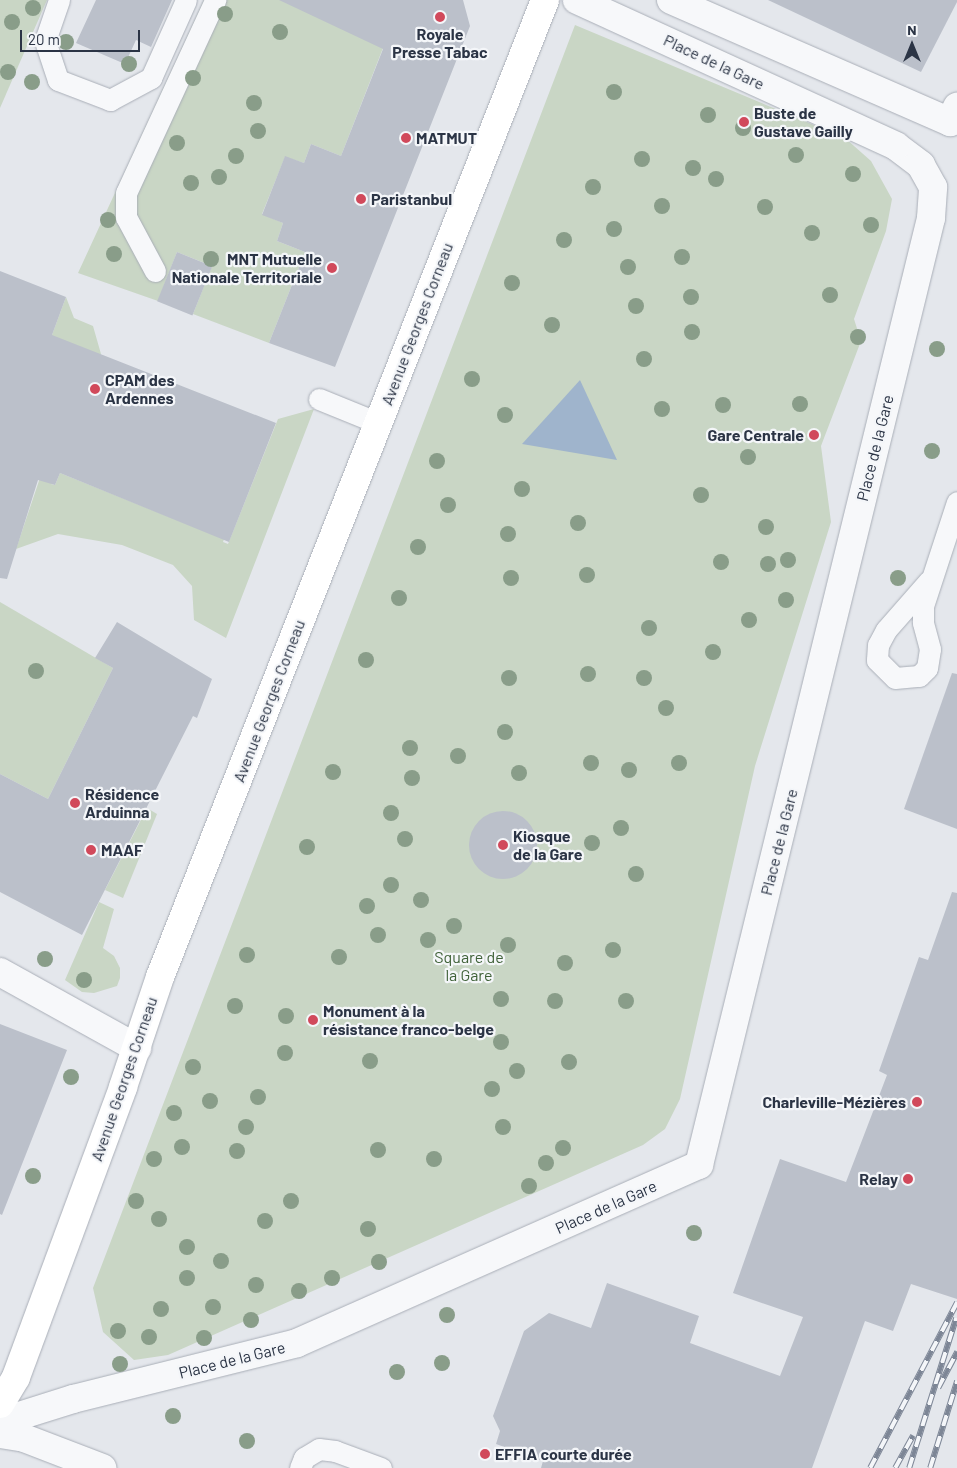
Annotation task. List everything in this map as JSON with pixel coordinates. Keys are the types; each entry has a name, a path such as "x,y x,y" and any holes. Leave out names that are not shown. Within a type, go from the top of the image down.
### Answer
{"main road":[{"name":"Avenue Georges Corneau","path":"0,1404 16,1377 137,1048 160,977 545,0"}],"street":[{"name":"Place de la Gare","path":"0,1422 73,1400 297,1344 699,1165 931,218 933,187 921,164 896,146 577,0"},
{"path":"671,0 955,118"},
{"path":"0,972 137,1048"},
{"path":"0,1434 24,1438 102,1468"}],"lane":[{"path":"59,0 45,41 58,80 110,100 151,78 186,0"},
{"path":"155,271 126,216 126,192 215,0"},
{"path":"319,399 378,423"},
{"path":"929,581 957,502"},
{"path":"300,1468 304,1458 319,1449 335,1451 381,1468"}],"green space":[{"path":"0,0 47,0 0,108"},
{"path":"204,0 288,0 383,48 341,156 311,144 304,163 285,157 262,214 283,223 277,241 305,252 269,343 193,314 212,266 177,252 158,301 78,273"},
{"name":"Square de la Gare","path":"575,25 845,138 871,161 892,199 886,231 854,319 861,341 821,446 831,522 755,766 680,1099 665,1129 643,1145 168,1355 134,1360 103,1332 93,1288"},
{"path":"66,297 74,318 93,326 101,354 98,362 49,343"},
{"path":"314,409 226,638 194,620 192,586 173,565 122,545 58,534 16,549 41,475 52,479 51,484 55,485 60,473 224,539 223,542 228,544 278,419"},
{"path":"0,602 113,668 48,799 0,774"},
{"path":"147,808 157,814 123,898 105,890"},
{"path":"99,902 114,909 103,948 114,956 120,968 120,978 117,986 94,993 82,992 65,980"}],"water":[{"path":"580,380 617,460 522,444"}],"building":[{"path":"96,0 172,0 151,47 136,40 125,64 76,43"},
{"path":"279,0 463,0 470,26 335,367 269,343 305,252 277,241 283,223 262,215 285,156 304,163 311,144 341,156 383,49"},
{"path":"768,0 957,0 957,2 921,72"},
{"path":"177,252 212,266 192,315 157,301"},
{"name":"CPAM des Ardennes","path":"0,271 66,297 52,335 276,423 229,542 60,473 55,485 38,480 7,579 0,578"},
{"name":"Résidence Arduinna","path":"117,622 212,679 197,718 193,716 82,935 0,892 0,774 48,799 113,668 95,658"},
{"path":"952,673 957,674 957,829 904,809"},
{"name":"Kiosque de la Gare","path":"503,811 516,814 527,821 534,832 537,845 534,858 527,869 516,876 503,879 490,876 479,869 472,858 469,845 472,832 479,821 490,814"},
{"path":"952,892 957,893 957,1299 911,1284 893,1331 865,1321 812,1468 541,1468 543,1461 496,1444 500,1431 493,1416 524,1331 549,1313 591,1328 607,1283 699,1316 690,1343 780,1376 803,1317 733,1293 780,1159 846,1182 887,1075 879,1071 919,957 928,960"},
{"path":"0,1024 67,1050 2,1215 0,1214"}],"railway":[{"path":"870,1468 957,1302"},
{"path":"909,1468 956,1318"},
{"path":"938,1388 957,1352"},
{"path":"930,1468 957,1381"},
{"path":"895,1468 913,1436"}],"place":[{"name":"Royale Presse Tabac","path":"440,17"},
{"name":"Buste de Gustave Gailly","path":"744,122"},
{"name":"MATMUT","path":"406,138"},
{"name":"Paristanbul","path":"361,199"},
{"name":"MNT Mutuelle Nationale Territoriale","path":"332,268"},
{"name":"CPAM des Ardennes","path":"95,389"},
{"name":"Gare Centrale","path":"814,435"},
{"name":"Résidence Arduinna","path":"75,803"},
{"name":"Kiosque de la Gare","path":"503,845"},
{"name":"MAAF","path":"91,850"},
{"name":"Monument à la résistance franco-belge","path":"313,1020"},
{"name":"Charleville-Mézières","path":"917,1102"},
{"name":"Relay","path":"908,1179"},
{"name":"EFFIA courte durée","path":"485,1454"}]}
